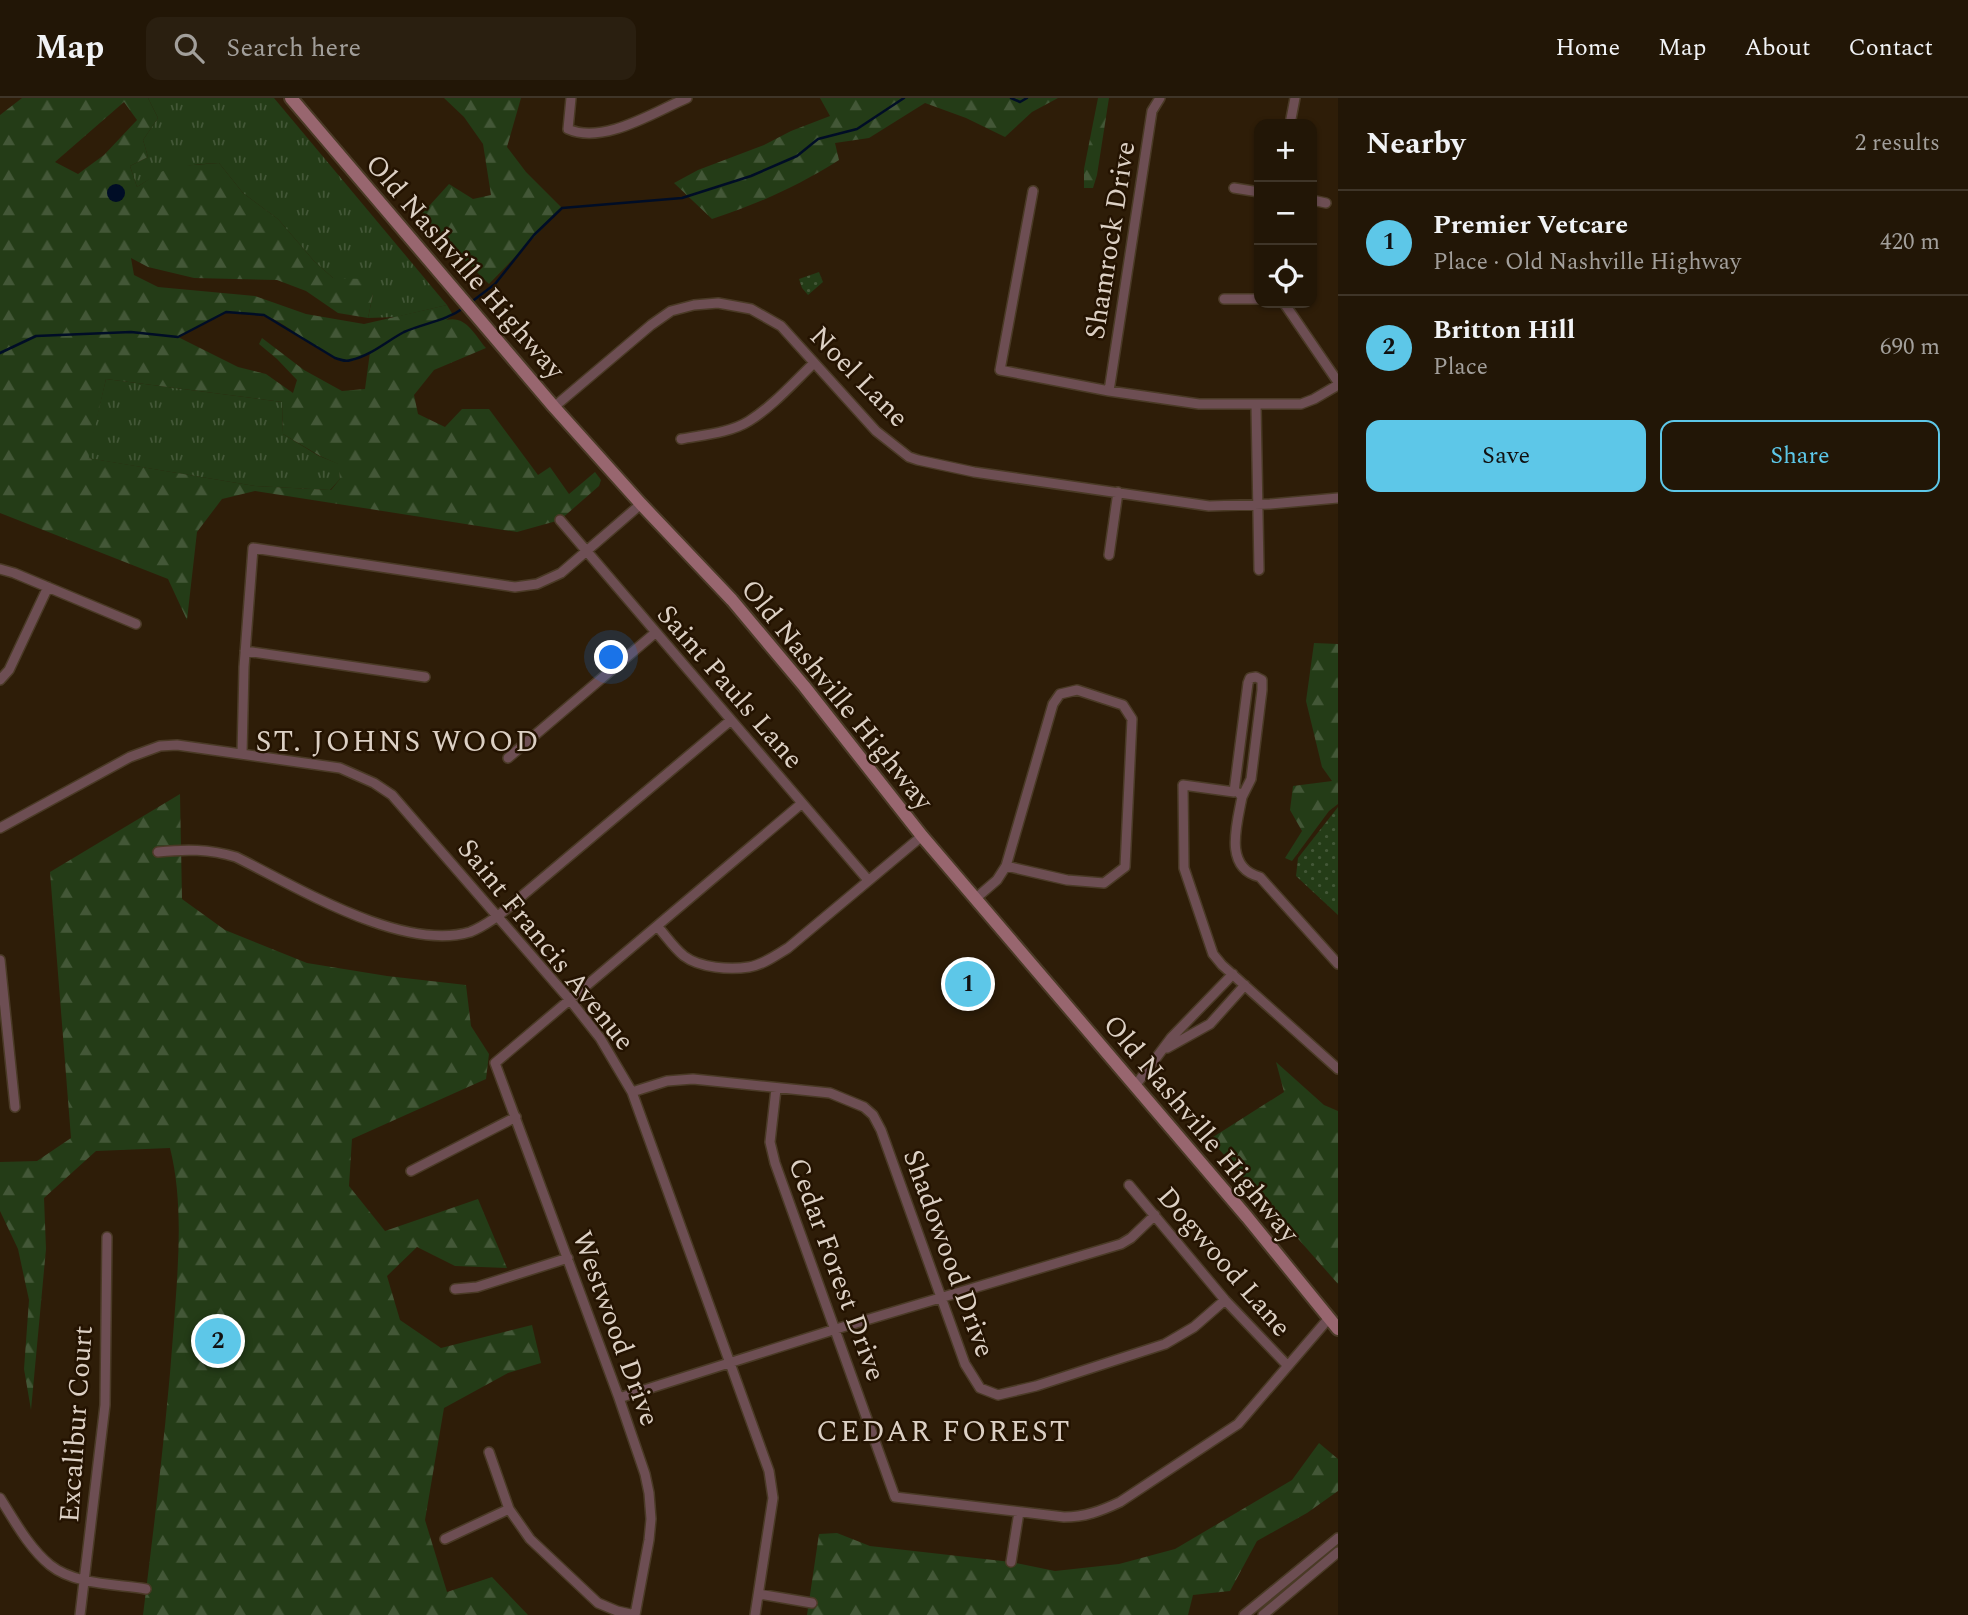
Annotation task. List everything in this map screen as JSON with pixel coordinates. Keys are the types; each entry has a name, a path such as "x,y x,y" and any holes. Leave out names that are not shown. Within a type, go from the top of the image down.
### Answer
{"main road":[{"name":"Old Nashville Highway","path":"291,98 554,407 732,600 804,686 922,836 1247,1217 1338,1329"}],"street":[{"path":"571,98 568,129 589,134 616,129 687,98"},
{"name":"Shamrock Drive","path":"1110,391 1152,111 1160,98"},
{"path":"1291,119 1295,98"},
{"path":"1234,188 1254,191"},
{"path":"1033,191 1000,370 1110,391 1199,404 1301,404 1338,383 1287,308"},
{"path":"1317,201 1326,203"},
{"path":"1224,299 1254,299"},
{"name":"Noel Lane","path":"554,407 671,311 718,303 751,309 781,326 876,430 909,457 974,472 1209,506 1338,498"},
{"path":"681,439 747,422 771,404 814,363"},
{"path":"1256,405 1259,570"},
{"path":"1109,555 1118,492"},
{"path":"242,754 245,650 253,548 515,587 537,584 561,573 641,504"},
{"name":"Saint Pauls Lane","path":"560,520 868,880"},
{"path":"0,569 136,624"},
{"path":"0,680 9,670 48,587"},
{"path":"508,758 655,633"},
{"path":"245,650 425,677"},
{"path":"1238,794 1251,779 1263,684 1256,677 1250,678 1248,683 1238,794 1234,842 1238,861 1252,875 1260,877 1338,964"},
{"path":"975,899 998,880 1006,866 1054,704 1060,694 1077,690 1123,705 1132,719 1125,867 1104,883 1067,880 1006,866"},
{"path":"158,852 189,848 236,857 365,919 396,929 432,935 457,934 479,929 498,916 731,720"},
{"name":"Saint Francis Avenue","path":"0,828 130,757 152,748 177,745 340,768 374,783 392,795 570,1000 600,1038 632,1092 769,1471 772,1498 770,1524 755,1615"},
{"path":"1238,794 1183,785 1184,868 1213,954 1338,1069"},
{"path":"570,1000 801,804"},
{"path":"658,927 685,956 701,964 725,968 749,967 765,962 788,948 922,836"},
{"path":"0,960 15,1107"},
{"path":"1135,1086 1171,1038 1233,974"},
{"path":"1165,1049 1213,1021 1245,985"},
{"name":"Westwood Drive","path":"570,1000 495,1063 620,1398 649,1493 649,1540 635,1615"},
{"path":"1199,1009 1213,1021"},
{"name":"Shadowood Drive","path":"632,1092 680,1079 839,1096 864,1107 873,1115 973,1381 980,1388 998,1395 1036,1386 1166,1343 1194,1327 1225,1300"},
{"name":"Cedar Forest Drive","path":"776,1089 770,1142 793,1214 895,1497 1075,1517 1103,1510 1120,1502 1238,1424 1329,1318"},
{"path":"411,1171 516,1117"},
{"name":"Dogwood Lane","path":"1129,1185 1225,1300 1288,1366"},
{"path":"620,1398 836,1329 1121,1244 1155,1215"},
{"name":"Excalibur Court","path":"80,1615 105,1405 107,1237"},
{"path":"455,1289 477,1287 568,1258"},
{"path":"489,1452 509,1509 530,1539 598,1603 635,1615"},
{"path":"0,1498 49,1564 72,1576 146,1589"},
{"path":"445,1539 509,1509"},
{"path":"1011,1562 1019,1512"},
{"path":"1244,1615 1338,1538"},
{"path":"1263,1615 1338,1552"},
{"path":"758,1594 812,1603"}],"green space":[{"path":"22,98 148,98 158,118 143,140 148,157 130,166 137,187 160,172 180,166 219,163 243,193 278,219 314,261 333,278 363,279 373,294 368,318 338,313 306,291 277,280 194,278 148,267 131,258 134,275 158,287 255,296 306,314 364,324 447,305 453,315 446,320 459,320 464,323 486,348 434,370 414,395 418,414 445,427 462,409 489,409 538,475 550,467 569,494 595,472 601,480 599,486 560,520 517,532 255,491 222,499 197,532 187,620 168,579 0,513 0,115","holes":["124,102 137,120 104,155 78,174 55,162","226,312 264,315 338,360 352,361 370,352 365,389 342,391 304,370 262,338 259,344 297,380 293,393 266,374 238,367 178,337","106,379 282,402 283,434 338,464 340,479 331,490 255,486 88,458"]},
{"path":"148,98 274,98 447,305 396,317 368,318 373,294 333,278 314,261 278,219 243,193 219,163 176,168 137,187 130,166 148,157 143,140 158,118"},
{"path":"444,98 521,98 507,147 526,172 562,208 489,284 420,216 449,184 473,199 491,195 483,144 464,117"},
{"path":"820,98 1058,98 1032,112 1005,137 966,118 925,103 869,138 835,143 839,160 808,178 762,200 712,219 674,183 698,170 830,116"},
{"path":"1098,98 1109,98 1097,175 1093,188 1084,188 1084,169"},
{"path":"819,272 823,282 808,295 799,279"},
{"path":"106,379 282,402 283,434 319,456 339,464 340,479 330,490 255,486 87,458"},
{"path":"1314,643 1338,644 1338,804 1329,811 1292,861 1285,858 1302,831 1290,810 1293,786 1332,781 1322,767 1306,701"},
{"path":"180,794 182,899 225,930 307,963 466,985 471,1026 489,1054 486,1079 352,1139 349,1186 385,1231 478,1199 507,1268 455,1266 417,1247 387,1276 400,1320 441,1348 532,1325 541,1363 508,1373 444,1408 425,1520 447,1592 492,1577 528,1615 143,1615 164,1433 177,1279 177,1191 170,1148 96,1151 44,1198 46,1249 31,1410 24,1369 29,1300 18,1249 0,1211 0,1162 37,1161 71,1138 50,872"},
{"path":"1338,807 1338,915 1296,876 1298,858"},
{"path":"1276,1062 1324,1105 1338,1111 1338,1284 1210,1139 1284,1092"},
{"path":"1319,1443 1338,1459 1338,1491 1307,1513 1257,1541 1230,1591 1193,1595 1188,1615 807,1615 819,1534 837,1533 870,1546 1011,1562 1055,1571 1119,1564 1175,1549 1292,1480"}],"water":[{"path":"112,184 120,184 125,193 123,200 112,202 107,197 107,189"}],"waterway":[{"path":"470,303 495,284 534,235 562,208 682,198 751,176 797,156 818,139 857,129 904,98"},
{"path":"1011,98 1020,102 1027,98"},
{"path":"0,353 36,336 131,332 178,337 226,312 264,315 335,358 347,361 365,355 404,332 443,319 465,307"}],"place":[{"name":"Premier Vetcare","path":"968,984"},
{"name":"Britton Hill","path":"218,1341"}],"district":[{"name":"ST. JOHNS WOOD","path":"398,741"},
{"name":"CEDAR FOREST","path":"944,1431"}]}
